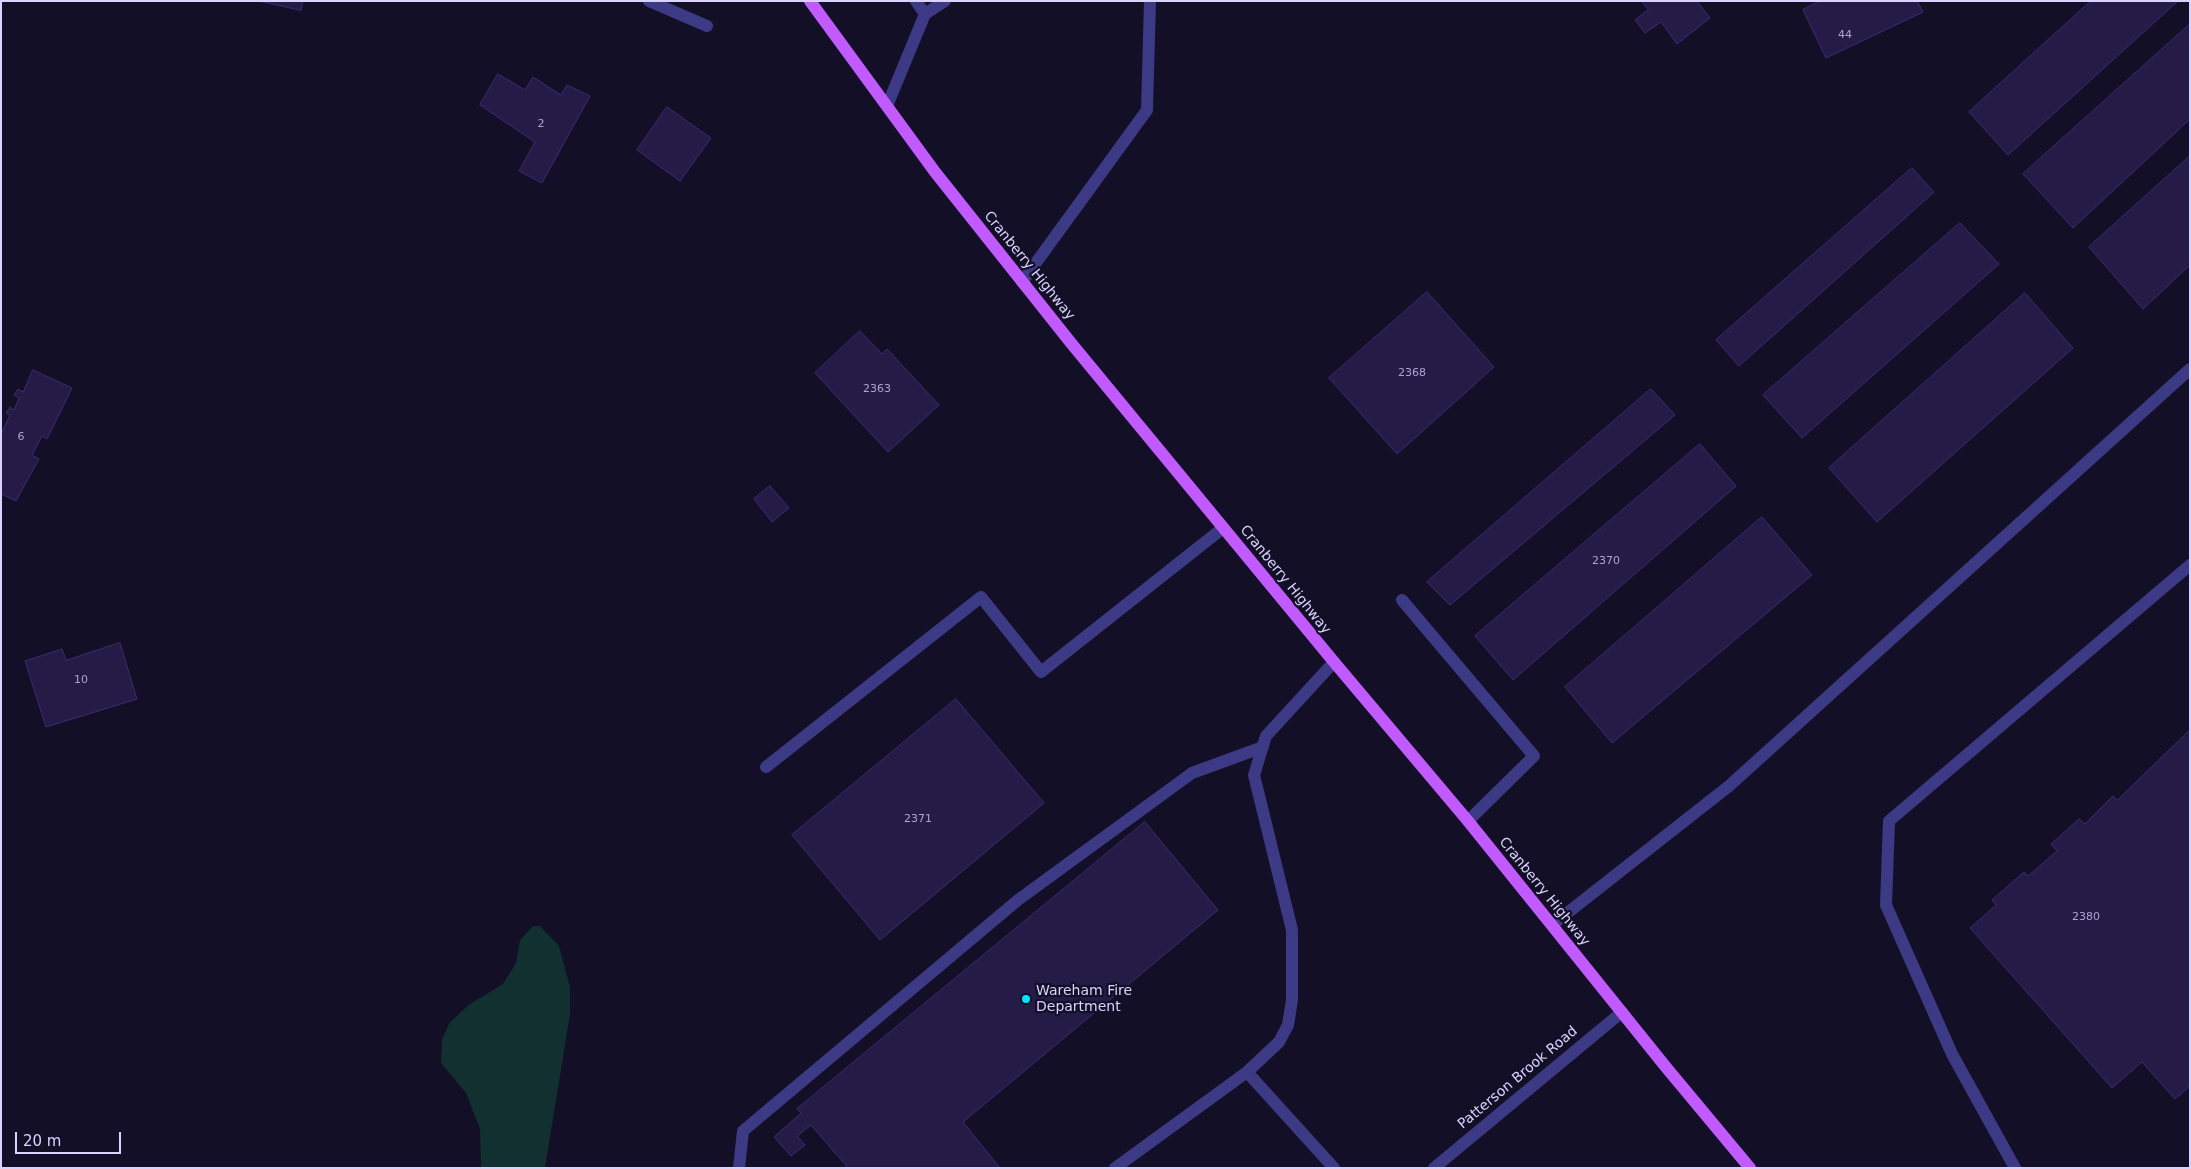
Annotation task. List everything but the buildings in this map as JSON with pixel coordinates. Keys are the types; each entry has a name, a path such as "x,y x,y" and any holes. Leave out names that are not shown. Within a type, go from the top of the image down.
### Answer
{"main road":[{"name":"Cranberry Highway","path":"810,1 935,172 1022,282 1334,662 1468,821 1747,1167"}],"street":[{"path":"649,1 707,26"},
{"path":"916,1 925,14"},
{"path":"886,106 925,14 945,1"},
{"path":"1022,282 1147,110 1150,1"},
{"path":"1552,926 1729,786 2190,369"},
{"path":"766,767 981,597 1041,672 1224,528"},
{"path":"2016,1168 1952,1054 1886,905 1889,821 2190,565"},
{"path":"1402,600 1534,756 1468,821"},
{"path":"1115,1168 1247,1072 1279,1042 1288,1025 1292,1000 1292,930 1254,775 1266,736 1334,662"},
{"path":"739,1168 743,1131 1018,900 1192,773 1263,747"},
{"name":"Patterson Brook Road","path":"1434,1168 1622,1012"},
{"path":"1247,1072 1334,1168"}],"green space":[{"path":"533,926 540,926 559,946 570,987 570,1014 545,1168 481,1168 480,1129 466,1093 441,1063 442,1039 450,1022 470,1004 503,984 516,963 520,940"}],"place":[{"name":"Wareham Fire Department","path":"1026,999"}]}
